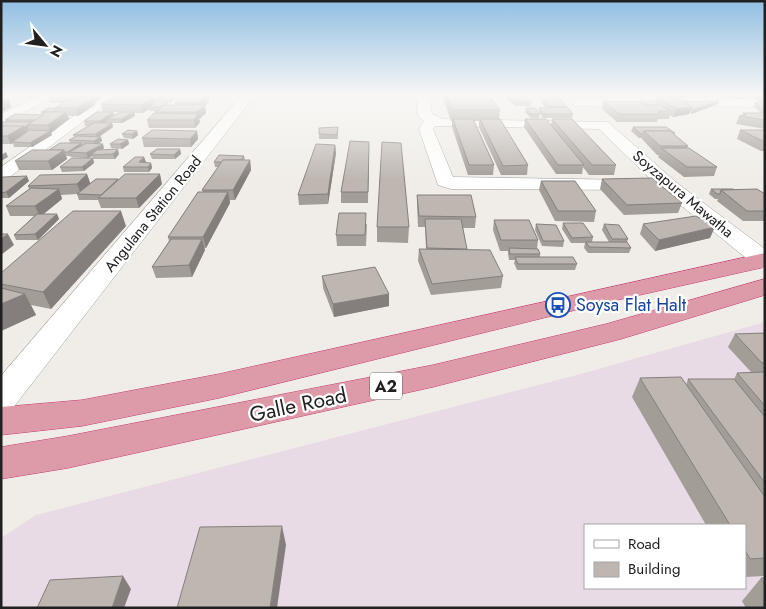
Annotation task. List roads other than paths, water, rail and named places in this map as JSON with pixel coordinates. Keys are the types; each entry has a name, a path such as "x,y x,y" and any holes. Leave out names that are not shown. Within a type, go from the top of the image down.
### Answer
{"highway":[{"name":"Galle Road","path":"1,421 82,413 220,386 604,295 764,267"},
{"name":"Galle Road","path":"1,463 68,452 433,376 611,332 764,267"}],"street":[{"path":"1,176 73,123"},
{"name":"Angulana Station Road","path":"1,399 226,123"},
{"path":"430,123 426,129 445,180 451,184 670,187"},
{"path":"449,123 603,125"},
{"name":"Soyzapura Mawatha","path":"603,125 670,187 764,267"}],"place":[{"name":"Soysa Flat Halt","path":"558,305"}]}
